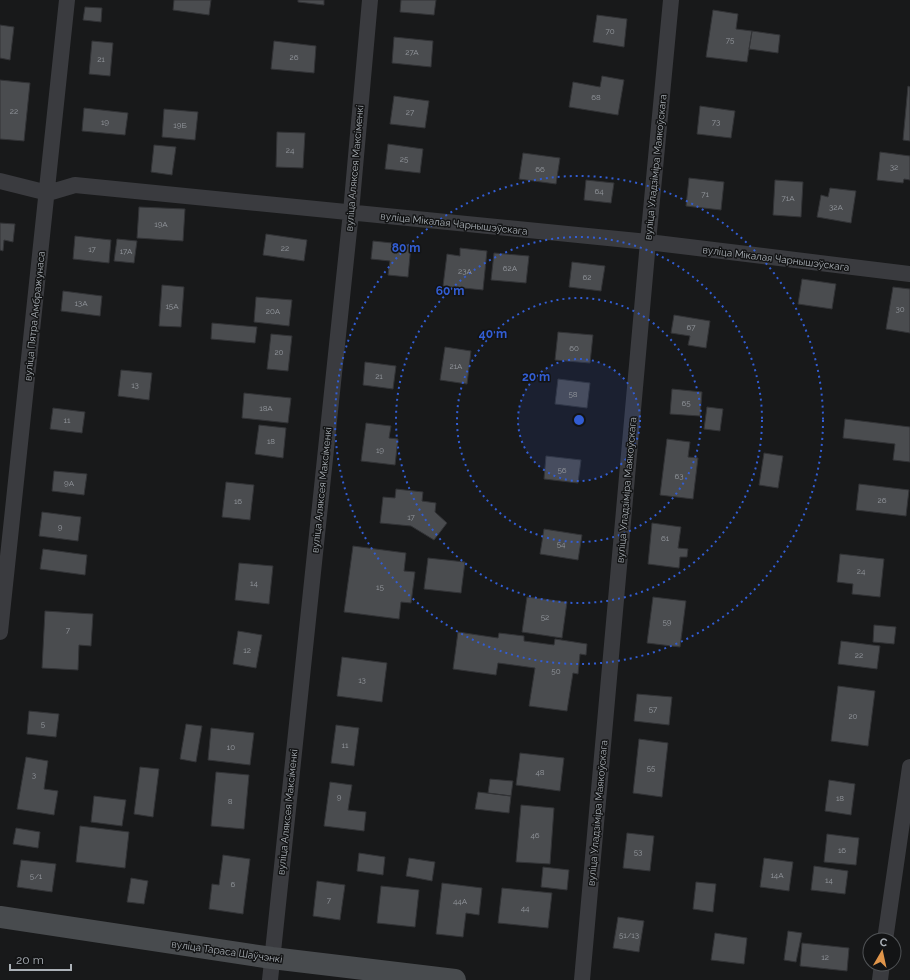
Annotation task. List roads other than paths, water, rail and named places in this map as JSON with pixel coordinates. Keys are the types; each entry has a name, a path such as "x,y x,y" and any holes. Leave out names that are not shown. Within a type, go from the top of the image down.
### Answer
{"street":[{"name":"вуліца Пятра Амбражунаса","path":"0,632 48,193 67,0"},
{"name":"вуліца Аляксея Максіменкі","path":"270,980 350,212 370,0"},
{"name":"вуліца Уладзіміра Маякоўскага","path":"582,980 648,242 672,0"},
{"path":"0,180 48,193"},
{"name":"вуліца Мікалая Чарнышэўскага","path":"48,193 75,185 648,242 910,274"},
{"path":"886,932 910,767"},
{"name":"вуліца Тараса Шаўчэнкі","path":"0,917 272,958 455,980"}]}
